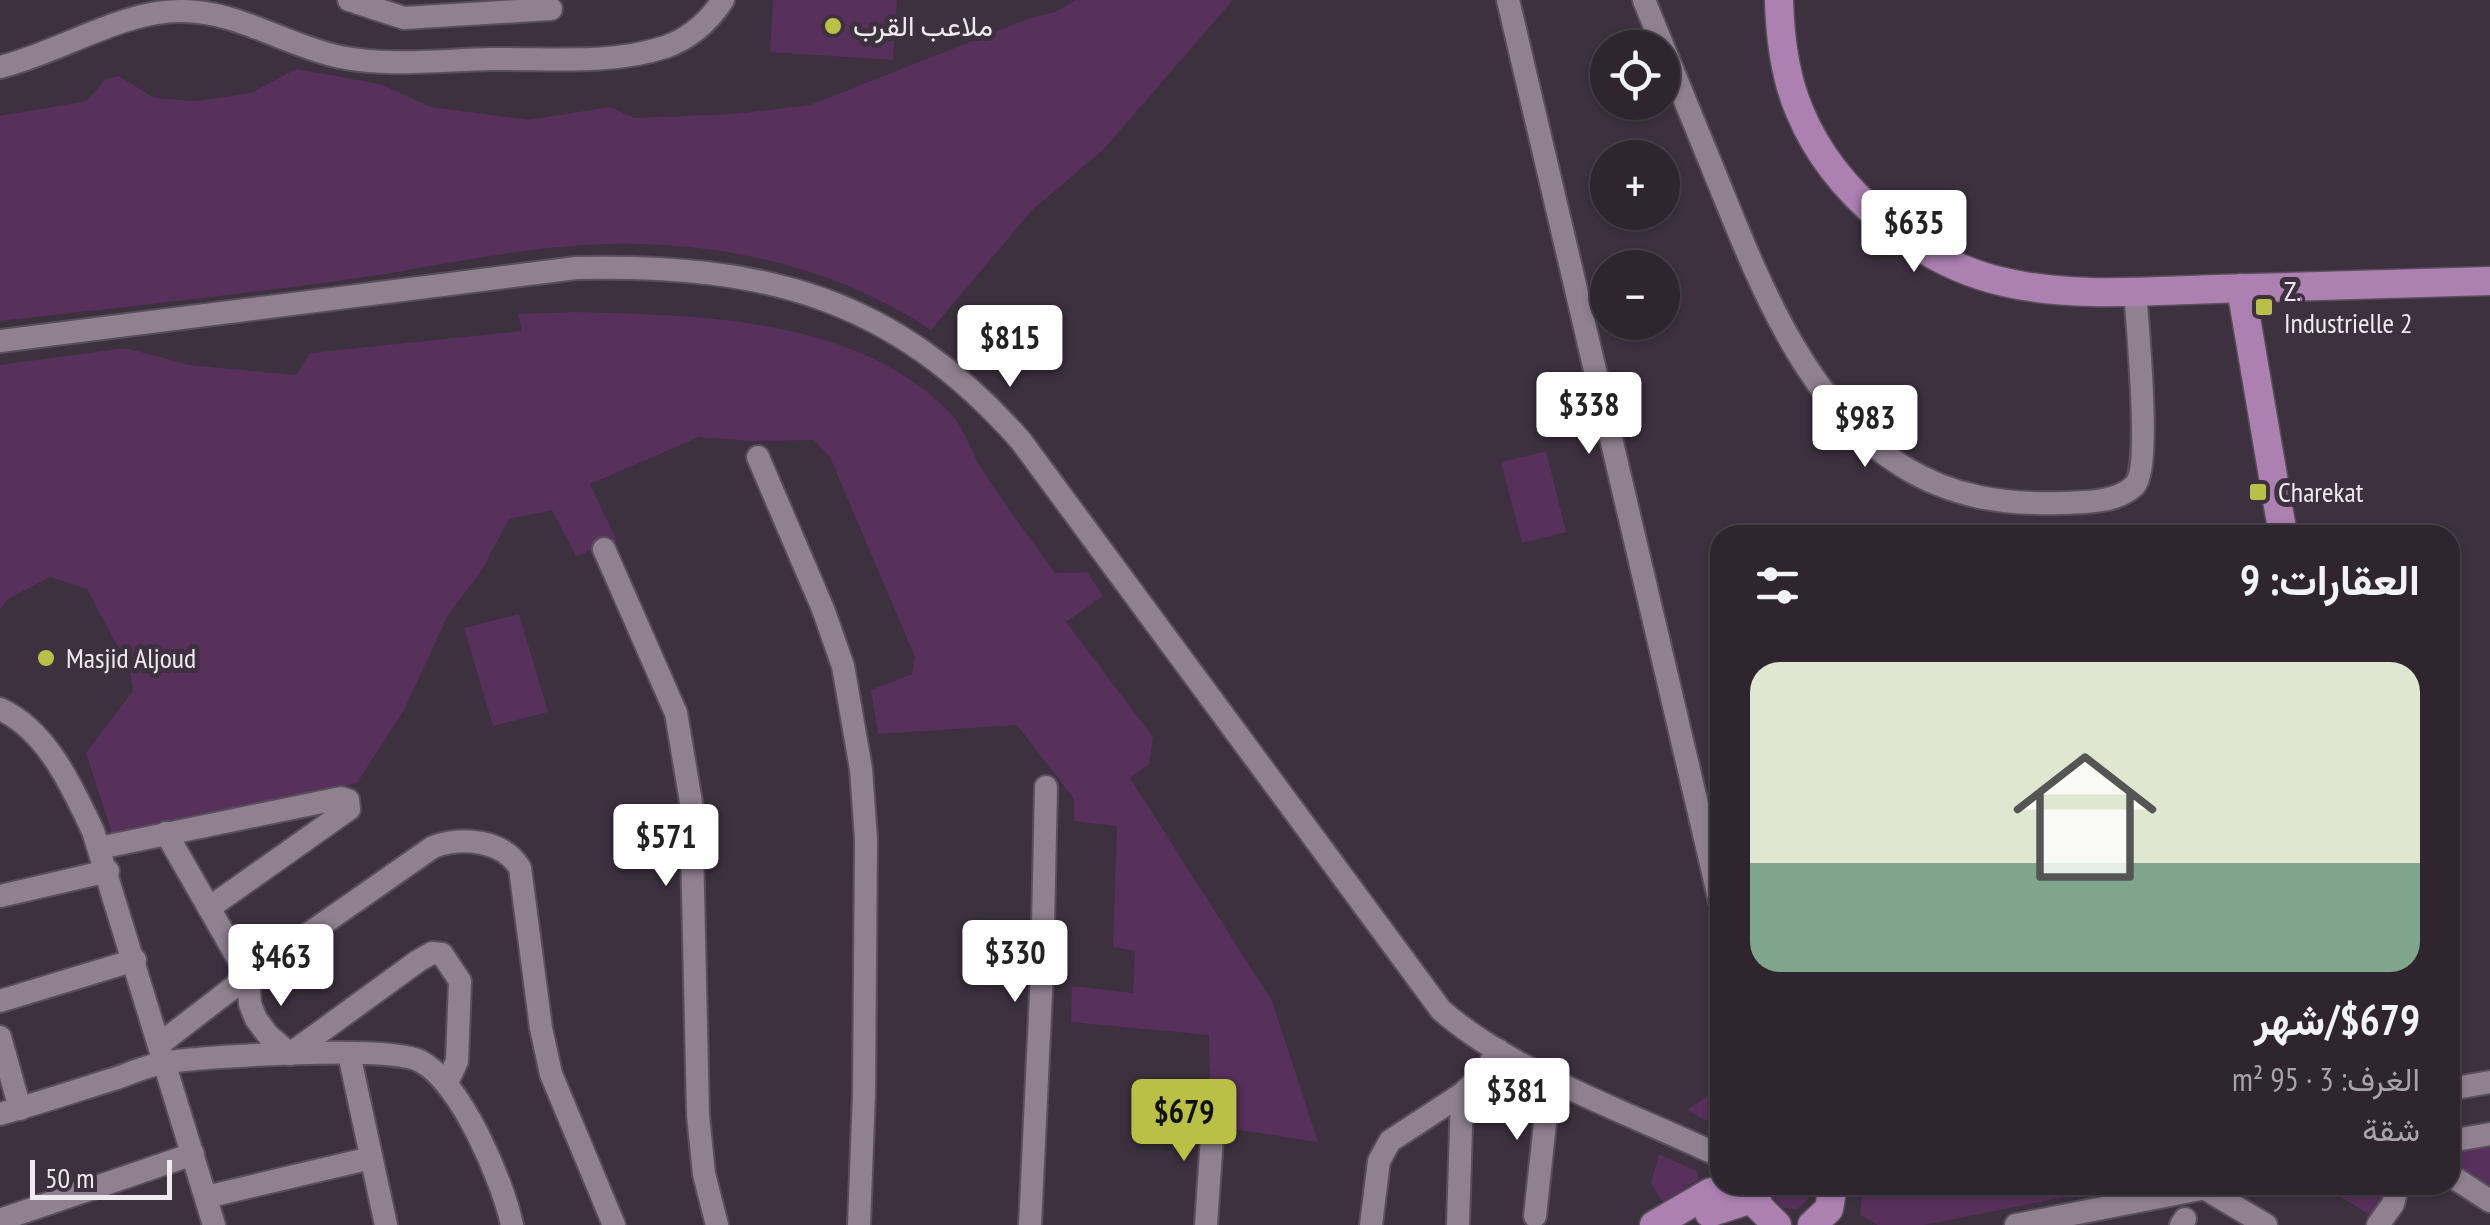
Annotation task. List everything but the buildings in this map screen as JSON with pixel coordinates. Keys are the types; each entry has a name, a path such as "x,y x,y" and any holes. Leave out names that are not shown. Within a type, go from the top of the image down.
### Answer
{"main road":[{"path":"1779,0 1786,60 1799,112 1822,151 1854,193 1891,225 1940,258 2002,282 2066,290 2490,281"},
{"path":"2241,288 2281,525"},
{"path":"1654,1225 1710,1193"},
{"path":"1686,1225 1740,1195"},
{"path":"1752,1195 1762,1213 1776,1225"},
{"path":"1824,1222 1832,1195"}],"street":[{"path":"349,0 404,18 493,4 551,9"},
{"path":"0,67 148,15 185,10 212,14 313,50 366,61 607,57 649,51 683,39 710,18 722,0"},
{"path":"1508,0 1710,859"},
{"path":"1644,0 1754,270 1810,373 1852,425 1901,465 1942,487 1983,500 2097,502 2132,489 2142,470 2143,426 2135,291"},
{"path":"0,341 576,268 662,268 730,275 798,290 864,315 920,346 1021,441 1428,996 1455,1023 1550,1077 1710,1151"},
{"path":"758,457 843,666 860,769 866,858 859,1225"},
{"path":"604,549 676,714 686,758 698,1115 704,1174 716,1225"},
{"path":"0,708 32,730 48,751 74,791 99,848 214,1225"},
{"path":"1030,1225 1046,787"},
{"path":"99,848 341,798 350,804 209,908"},
{"path":"166,833 248,976 250,1004 256,1019 290,1054"},
{"path":"163,1053 248,976 433,846 457,842 494,845 505,850 520,868 541,1028 552,1074 614,1225"},
{"path":"0,896 108,871"},
{"path":"290,1054 418,960 432,953 442,954 460,980 457,1060 447,1083"},
{"path":"0,1001 136,960"},
{"path":"0,1037 10,1111 163,1053 407,1056 433,1069 447,1083 487,1153 512,1225"},
{"path":"1371,1225 1378,1161 1390,1140 1462,1094 1484,1073 1498,1050"},
{"path":"349,1054 386,1225"},
{"path":"1536,1216 1550,1077"},
{"path":"2460,1087 2490,1082"},
{"path":"1458,1225 1462,1094"},
{"path":"1206,1225 1214,1108"},
{"path":"2460,1139 2490,1134"},
{"path":"0,1220 193,1154"},
{"path":"206,1198 371,1158"},
{"path":"2460,1182 2490,1201"},
{"path":"2016,1225 2171,1195"},
{"path":"2223,1195 2266,1225"},
{"path":"2378,1225 2395,1195"}],"shaded area":[{"name":"ملاعب القرب","path":"773,0 897,0 893,60 770,52"},
{"path":"1076,0 1233,0 1103,150 1033,209 931,330 852,287 809,272 721,251 630,244 523,251 338,281 0,321 0,116 87,101 106,79 119,76 154,98 197,101 251,93 296,69 380,84 431,107 529,120 610,107 634,118 734,114 810,105 1033,17 1055,12"},
{"path":"574,312 724,320 823,340 870,357 912,381 950,413 989,480 1055,573 1087,572 1103,596 1066,622 1153,737 1149,764 1130,778 1272,1001 1318,1142 1233,1129 1230,1092 1210,1089 1209,1035 1071,1022 1072,986 1133,993 1135,951 1113,947 1117,826 1074,821 1074,799 1017,725 878,734 871,690 912,674 915,657 830,457 814,440 699,437 590,484 617,541 576,556 552,510 509,519 482,570 448,615 404,710 357,783 112,833 86,753 133,691 130,670 87,589 50,577 8,599 0,609 0,365 126,348 190,365 296,375 310,353 522,331 518,314"},
{"path":"1546,451 1566,532 1522,543 1501,462"},
{"path":"519,614 548,712 493,726 464,628"},
{"path":"1710,1094 1710,1123 1687,1110"},
{"path":"2490,1144 2490,1191 2460,1172 2460,1150"},
{"path":"1659,1154 1698,1172 1698,1180 1663,1202 1651,1183"},
{"path":"1808,1195 1797,1209 1783,1208 1774,1197"},
{"path":"1862,1195 2075,1195 1924,1225 1878,1225 1860,1215"},
{"path":"2338,1195 2388,1195 2376,1219"}],"place":[{"name":"ملاعب القرب","path":"833,26"},
{"name":"Z. Industrielle 2","path":"2264,307"},
{"name":"Charekat","path":"2258,492"},
{"name":"Masjid Aljoud","path":"46,658"}]}
